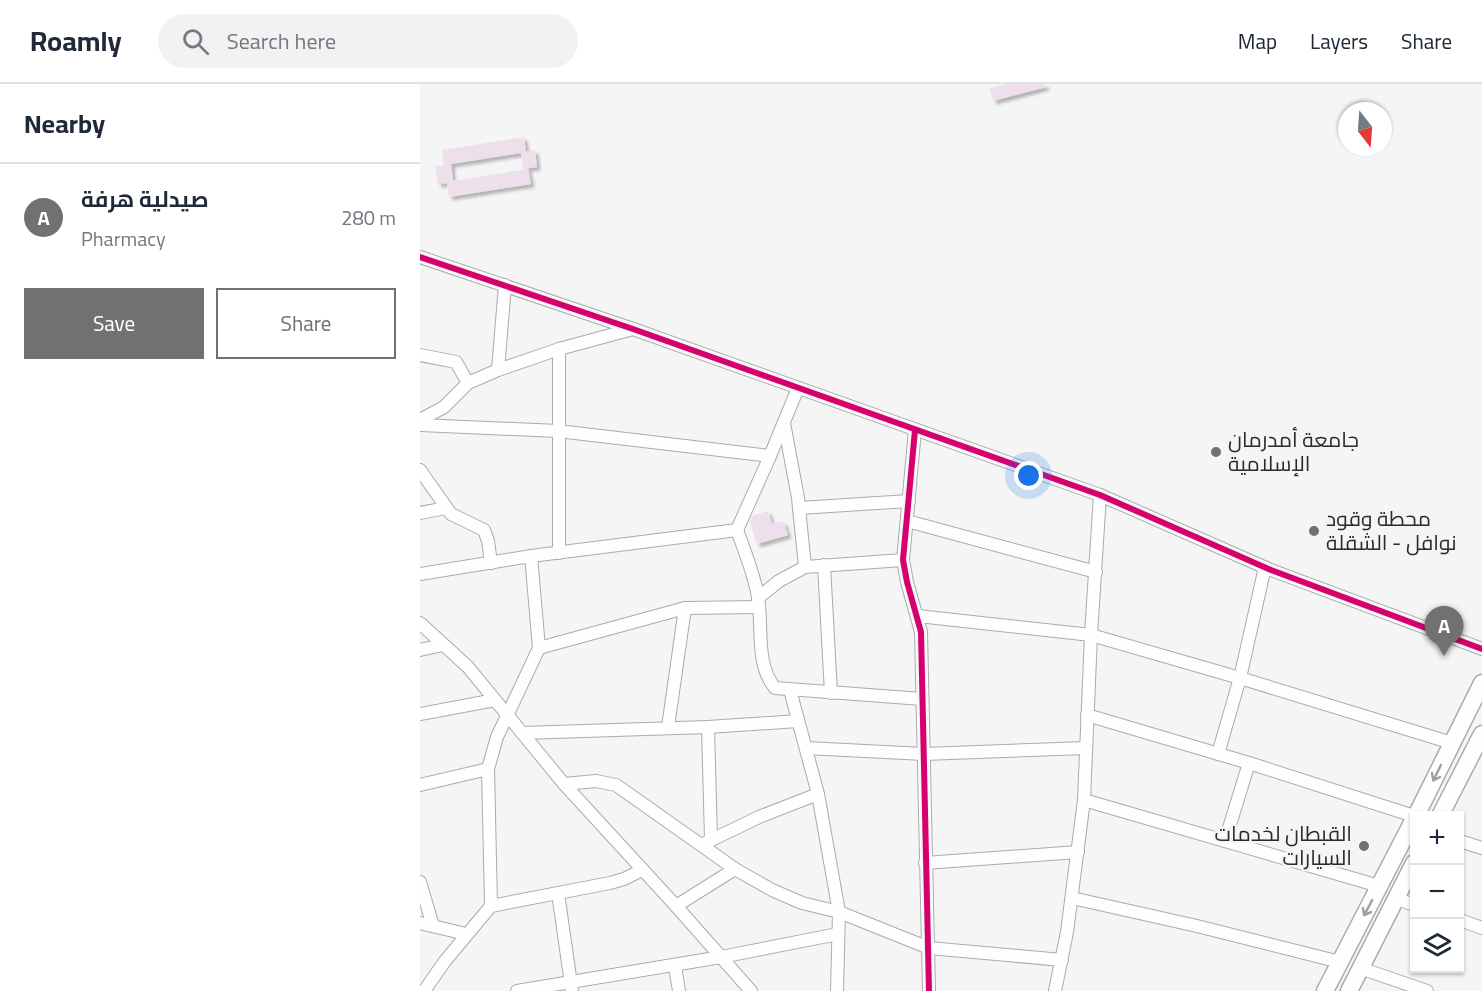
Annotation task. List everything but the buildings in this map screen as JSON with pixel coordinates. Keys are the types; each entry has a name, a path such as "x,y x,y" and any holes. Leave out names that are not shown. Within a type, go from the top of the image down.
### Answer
{"main road":[{"path":"1418,811 1482,683"},
{"path":"1443,811 1482,734"},
{"path":"1325,991 1410,827"},
{"path":"1349,991 1413,865"}],"street":[{"path":"420,257 633,329 1100,495 1265,567 1482,650"},
{"path":"498,370 504,285"},
{"path":"420,420 444,407 468,383 498,370 559,349 633,329"},
{"path":"559,349 559,553"},
{"path":"420,355 456,362 468,383"},
{"path":"798,388 737,530 759,602 764,673 775,688 922,699"},
{"path":"784,423 794,469 805,567"},
{"path":"420,425 558,431 770,456"},
{"path":"915,430 903,560 921,632 929,991"},
{"path":"420,470 451,514 484,530 491,563"},
{"path":"1054,991 1062,960 1072,898 1084,800 1100,495"},
{"path":"799,508 909,501"},
{"path":"420,513 446,508"},
{"path":"908,521 1096,572"},
{"path":"420,574 531,556 737,530"},
{"path":"491,906 488,769 492,750 539,648 531,556"},
{"path":"539,648 685,608 759,602 778,581 805,567 903,560"},
{"path":"824,565 831,693"},
{"path":"1218,754 1240,678 1265,567"},
{"path":"668,727 685,608"},
{"path":"918,616 1091,635 1240,678 1452,744"},
{"path":"420,623 468,667 564,784 751,991"},
{"path":"420,650 444,645"},
{"path":"790,690 818,794 839,912 837,991"},
{"path":"420,714 495,700"},
{"path":"1087,715 1249,763 1410,815"},
{"path":"522,733 708,727 798,721"},
{"path":"706,842 708,727"},
{"path":"806,748 924,754 1086,748"},
{"path":"1225,841 1249,763"},
{"path":"420,785 488,769"},
{"path":"564,784 596,781 616,785 706,842 735,869 772,890 802,903 839,912 929,948 1062,960"},
{"path":"706,842 818,794"},
{"path":"1084,800 1379,886"},
{"path":"1464,842 1482,848"},
{"path":"926,863 1078,852"},
{"path":"676,906 735,869"},
{"path":"424,991 466,934 491,906 624,879 642,870"},
{"path":"420,882 426,924 466,934"},
{"path":"558,893 571,987"},
{"path":"1072,898 1197,926 1340,962"},
{"path":"1395,898 1410,904"},
{"path":"1464,922 1482,928"},
{"path":"517,991 571,987 838,934"},
{"path":"675,966 679,991"},
{"path":"1360,969 1427,991"}],"cycle path":[{"path":"420,257 633,329 1100,495 1271,570 1482,649"},
{"path":"915,430 903,560 921,632 929,991"}],"place":[{"name":"جامعة أمدرمان الإسلامية","path":"1216,452"},
{"name":"محطة وقود نوافل - الشقلة","path":"1314,531"},
{"name":"صيدلية هرفة","path":"1444,656"},
{"name":"القبطان لخدمات السيارات","path":"1364,846"}]}
